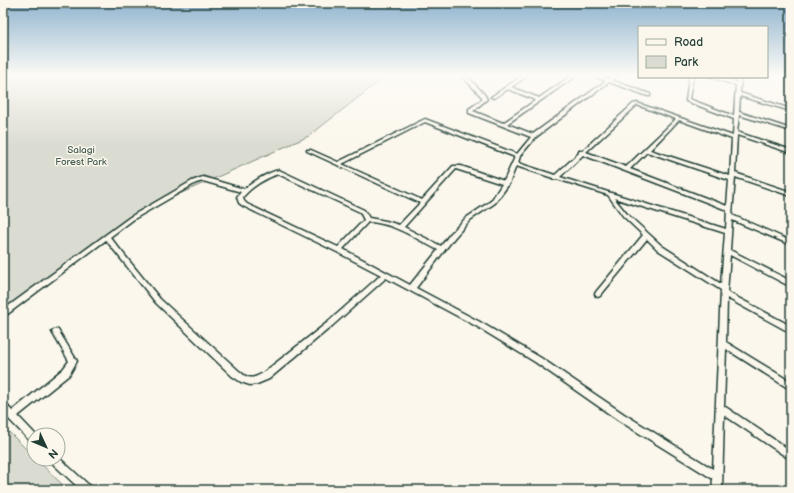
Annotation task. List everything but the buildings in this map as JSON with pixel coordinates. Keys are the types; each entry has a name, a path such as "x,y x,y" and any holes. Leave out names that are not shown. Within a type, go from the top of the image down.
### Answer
{"street":[{"path":"485,99 470,111 534,136"},
{"path":"412,289 441,249 468,219 493,202 506,184 518,156 534,136 585,99"},
{"path":"687,99 736,115 791,130"},
{"path":"717,490 724,291 738,99"},
{"path":"755,99 791,110"},
{"path":"504,124 540,100"},
{"path":"555,178 581,152 634,105 640,104 678,119 791,152"},
{"path":"627,170 678,119"},
{"path":"338,164 425,120 518,156"},
{"path":"646,150 791,194"},
{"path":"308,151 423,202"},
{"path":"581,152 729,212 791,243"},
{"path":"514,164 610,196 728,232"},
{"path":"400,228 455,167 459,167 506,184"},
{"path":"367,220 362,211 280,172 274,173 244,191 240,197 241,202 290,228 339,250 478,324 538,360 621,417 718,477"},
{"path":"3,314 132,218 198,180 244,191"},
{"path":"610,196 625,215 660,248 724,291 791,330"},
{"path":"367,220 385,222 441,249"},
{"path":"339,250 367,220"},
{"path":"598,294 646,236"},
{"path":"107,237 162,306 235,373 245,381 250,382 266,376 330,324 385,275"},
{"path":"727,251 791,284"},
{"path":"12,416 66,372 72,364 72,358 56,332"},
{"path":"722,343 791,386"},
{"path":"3,407 26,431"},
{"path":"720,408 791,456"},
{"path":"63,467 88,490"}],"green space":[{"name":"Salagi Forest Park","path":"3,99 356,99 309,136 137,213 123,221 3,315"},
{"path":"3,426 26,449 26,467 44,467 68,490 3,490"}]}
